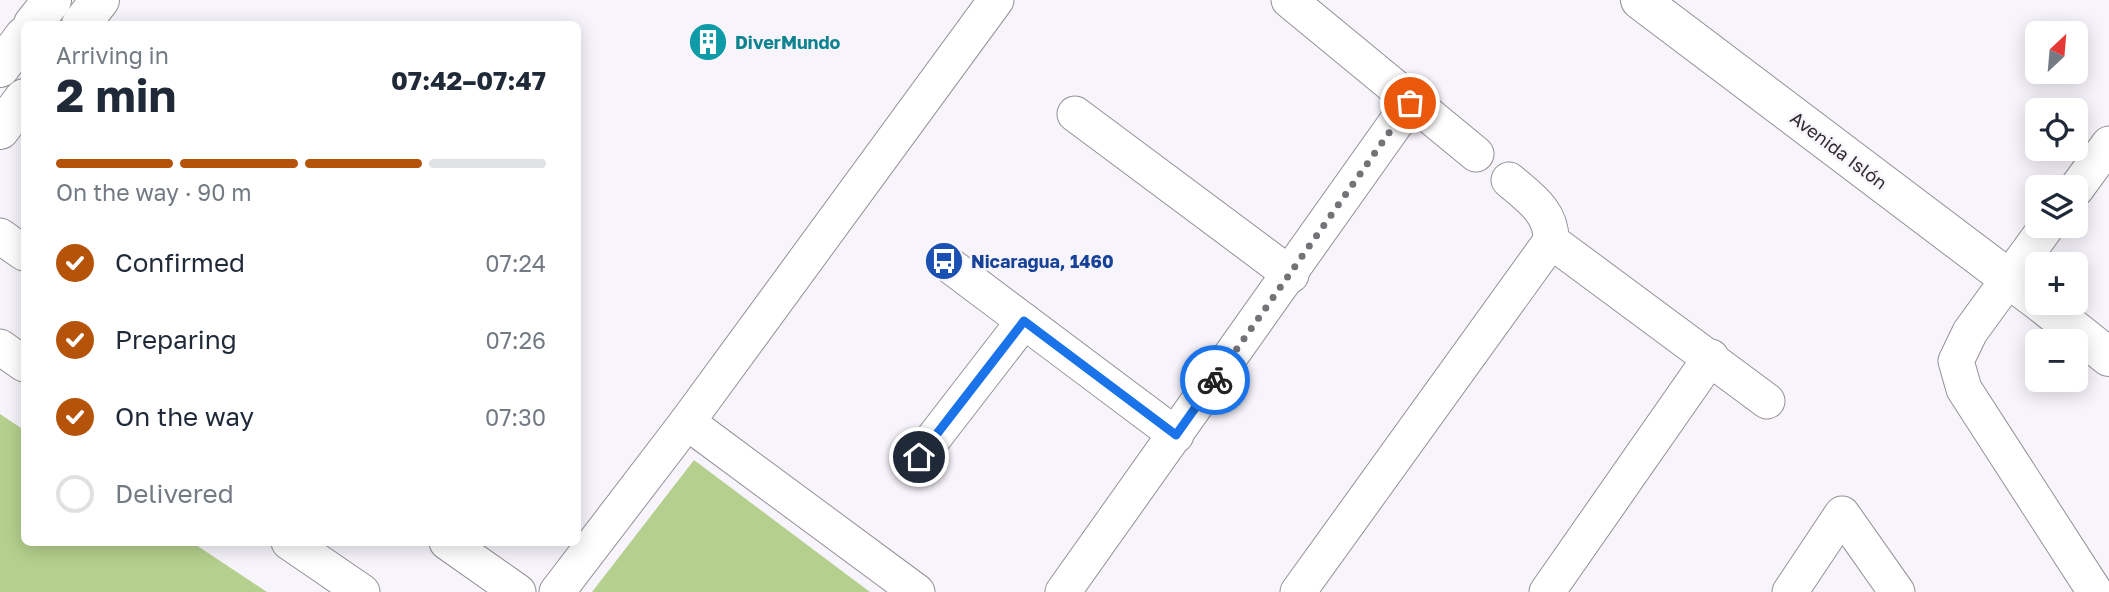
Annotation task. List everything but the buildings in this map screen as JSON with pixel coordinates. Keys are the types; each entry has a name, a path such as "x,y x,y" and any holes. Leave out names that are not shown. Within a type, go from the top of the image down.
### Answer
{"main road":[{"path":"35,21 52,0"},
{"path":"83,21 100,0"},
{"name":"Avenida Islón","path":"1640,0 2025,290"},
{"name":"Avenida Islón","path":"2057,315 2109,356"}],"street":[{"path":"556,592 687,422 996,0"},
{"path":"1289,0 1410,103 1476,154"},
{"path":"1063,592 1410,103"},
{"path":"1076,114 1290,275"},
{"path":"2086,175 2109,144"},
{"path":"1298,592 1551,241 1551,225 1544,212 1509,180"},
{"path":"0,236 21,251"},
{"path":"1551,241 1767,401"},
{"path":"944,261 1176,435"},
{"path":"2025,296 1969,332 1956,361 1964,389 2095,592"},
{"path":"919,457 1024,321"},
{"path":"0,347 21,362"},
{"path":"1547,592 1711,358"},
{"path":"687,422 917,592"},
{"path":"1790,592 1842,514 1897,592"},
{"path":"295,546 362,592"},
{"path":"453,546 518,592"}],"green space":[{"path":"0,414 21,428 21,546 198,546 267,592 0,592"},
{"path":"694,460 870,592 592,592"}],"way so far":[{"path":"1215,380 1410,103"}],"place":[{"name":"DiverMundo","path":"708,42"},
{"name":"Nicaragua, 1460","path":"944,261"}],"route":[{"path":"919,457 1024,321 1176,435 1215,380"}]}
